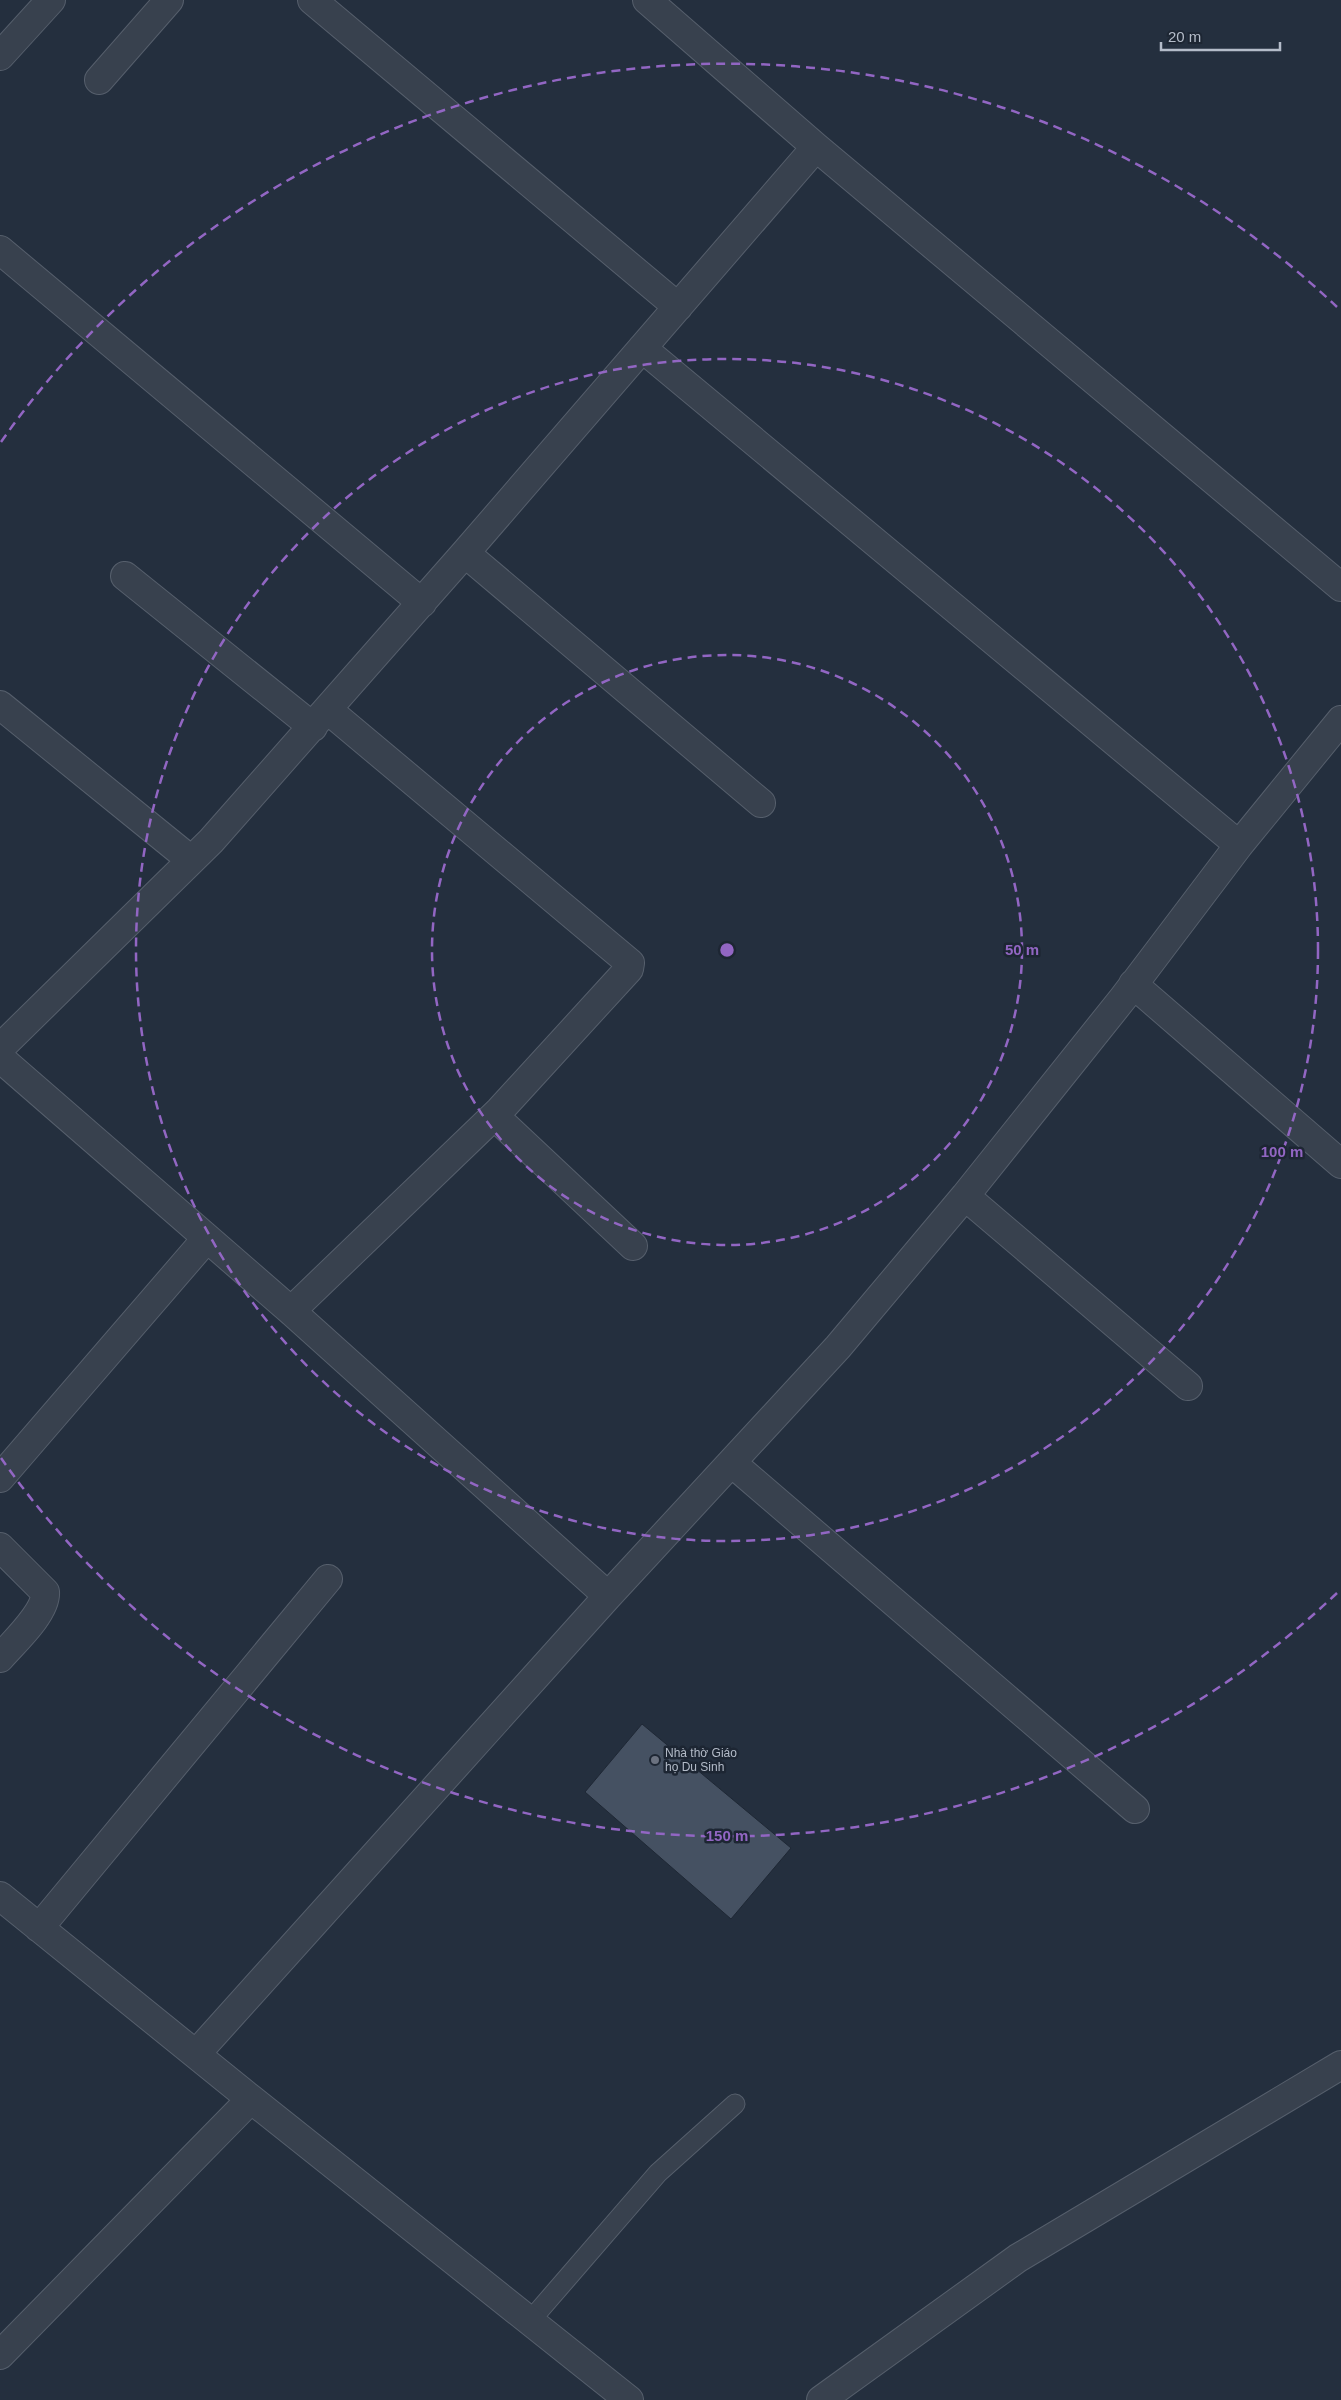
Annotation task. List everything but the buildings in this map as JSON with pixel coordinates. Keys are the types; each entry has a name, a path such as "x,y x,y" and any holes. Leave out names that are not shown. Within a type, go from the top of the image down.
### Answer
{"street":[{"path":"0,56 51,0"},
{"path":"99,80 169,0"},
{"path":"312,0 678,306"},
{"path":"647,0 816,147 1341,587"},
{"path":"0,1048 211,841 422,603 816,147"},
{"path":"0,250 422,603"},
{"path":"642,348 1239,845"},
{"path":"465,553 761,804"},
{"path":"125,576 320,719 630,963 628,970 500,1110 291,1311"},
{"path":"0,706 191,860"},
{"path":"196,2054 608,1596 838,1347 965,1196 1133,984 1239,845 1341,720"},
{"path":"1133,984 1341,1164"},
{"path":"0,1058 291,1311 608,1596"},
{"path":"500,1110 499,1117 503,1124 633,1246"},
{"path":"965,1196 1188,1386"},
{"path":"0,1478 207,1238"},
{"path":"732,1463 1135,1809"},
{"path":"0,1547 45,1592 45,1598 29,1625 0,1658"},
{"path":"39,1928 328,1579"},
{"path":"0,1896 251,2099 630,2400"},
{"path":"821,2400 1018,2258 1341,2064"},
{"path":"0,2355 251,2099"}],"lane":[{"path":"530,2321 658,2173 735,2104"}],"place":[{"name":"Nhà thờ Giáo họ Du Sinh","path":"655,1760"}]}
